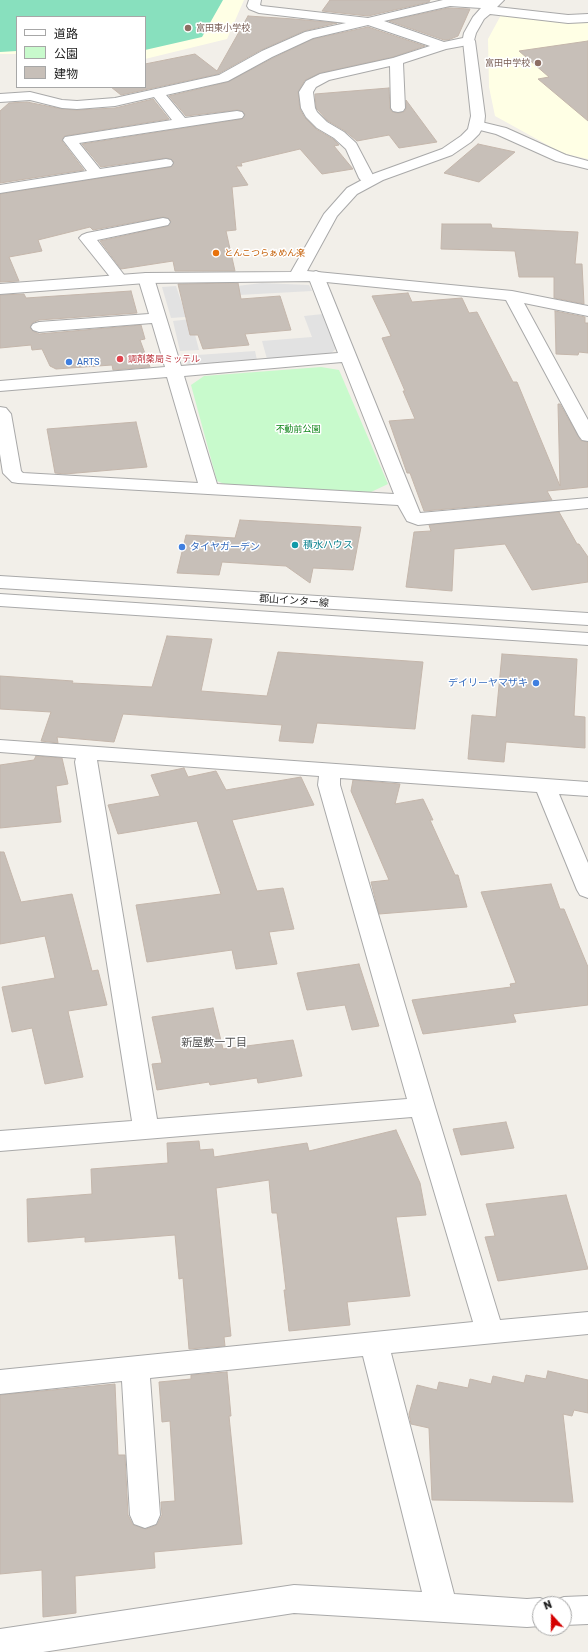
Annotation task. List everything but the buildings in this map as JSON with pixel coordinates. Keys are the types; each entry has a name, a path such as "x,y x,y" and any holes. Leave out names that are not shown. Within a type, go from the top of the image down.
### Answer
{"street":[{"path":"255,0 253,6 259,9 369,21 443,46"},
{"path":"0,98 30,96 62,104 97,105 158,93 223,78 267,54 309,35 450,2 492,5 568,19 588,18"},
{"path":"297,275 331,214 352,191 369,181 447,152 466,140 477,125 476,94 469,41 473,25 492,5"},
{"path":"369,181 366,178 356,152 351,146 339,135 322,125 311,114 308,108 306,92 311,84 325,77 396,61 443,46 469,41"},
{"path":"396,61 398,108"},
{"path":"158,93 181,123"},
{"path":"96,174 70,140 237,115"},
{"path":"477,125 500,131 561,158 588,165"},
{"path":"0,189 166,163"},
{"path":"120,280 87,238 163,222"},
{"path":"0,289 146,278 297,275 512,296 588,311"},
{"path":"316,276 405,500 414,517 418,519 588,503"},
{"path":"146,278 209,488"},
{"path":"512,296 588,436"},
{"path":"39,327 158,318"},
{"path":"0,386 348,357"},
{"path":"0,412 2,414 12,473 18,478 405,500"},
{"name":"郡山インター線","path":"0,582 588,619"},
{"path":"0,600 588,639"},
{"path":"0,746 588,789"},
{"path":"88,752 86,762 146,1129"},
{"path":"330,771 329,785 422,1107 490,1332"},
{"path":"545,786 588,890"},
{"path":"0,1142 422,1107"},
{"path":"0,1382 374,1343 588,1323"},
{"path":"374,1343 442,1608"},
{"path":"135,1368 145,1515"},
{"path":"0,1644 294,1599 532,1613"},
{"path":"572,1611 588,1610"}],"shaded area":[{"name":"富田東小学校","path":"0,0 244,0 227,39 146,59 146,16 16,16 16,54 0,54"},
{"name":"富田中学校","path":"501,15 577,23 588,22 588,159 562,153 495,116 489,87 488,39"},
{"path":"262,283 309,285 312,291 239,295 237,286"},
{"path":"176,286 184,310 237,306 240,313 171,318 162,287"},
{"path":"323,314 336,349 330,354 267,359 262,341 312,337 304,316"},
{"path":"191,319 199,350 180,351 173,321"},
{"path":"255,351 257,360 194,365 184,363 183,356"}],"green space":[{"name":"富田東小学校","path":"0,0 223,0 202,37 146,50 146,16 16,16 16,51 0,52"},
{"name":"不動前公園","path":"321,367 339,370 388,484 371,492 227,485 217,481 191,385 204,376"}],"place":[{"name":"富田東小学校","path":"188,28"},
{"name":"富田中学校","path":"538,63"},
{"name":"とんこつらぁめん楽","path":"216,253"},
{"name":"調剤薬局ミッテル","path":"120,359"},
{"name":"ARTS","path":"69,362"},
{"name":"積水ハウス","path":"295,545"},
{"name":"タイヤガーデン","path":"182,547"},
{"name":"デイリーヤマザキ","path":"536,683"}],"district":[{"name":"新屋敷一丁目","path":"214,1043"}]}
